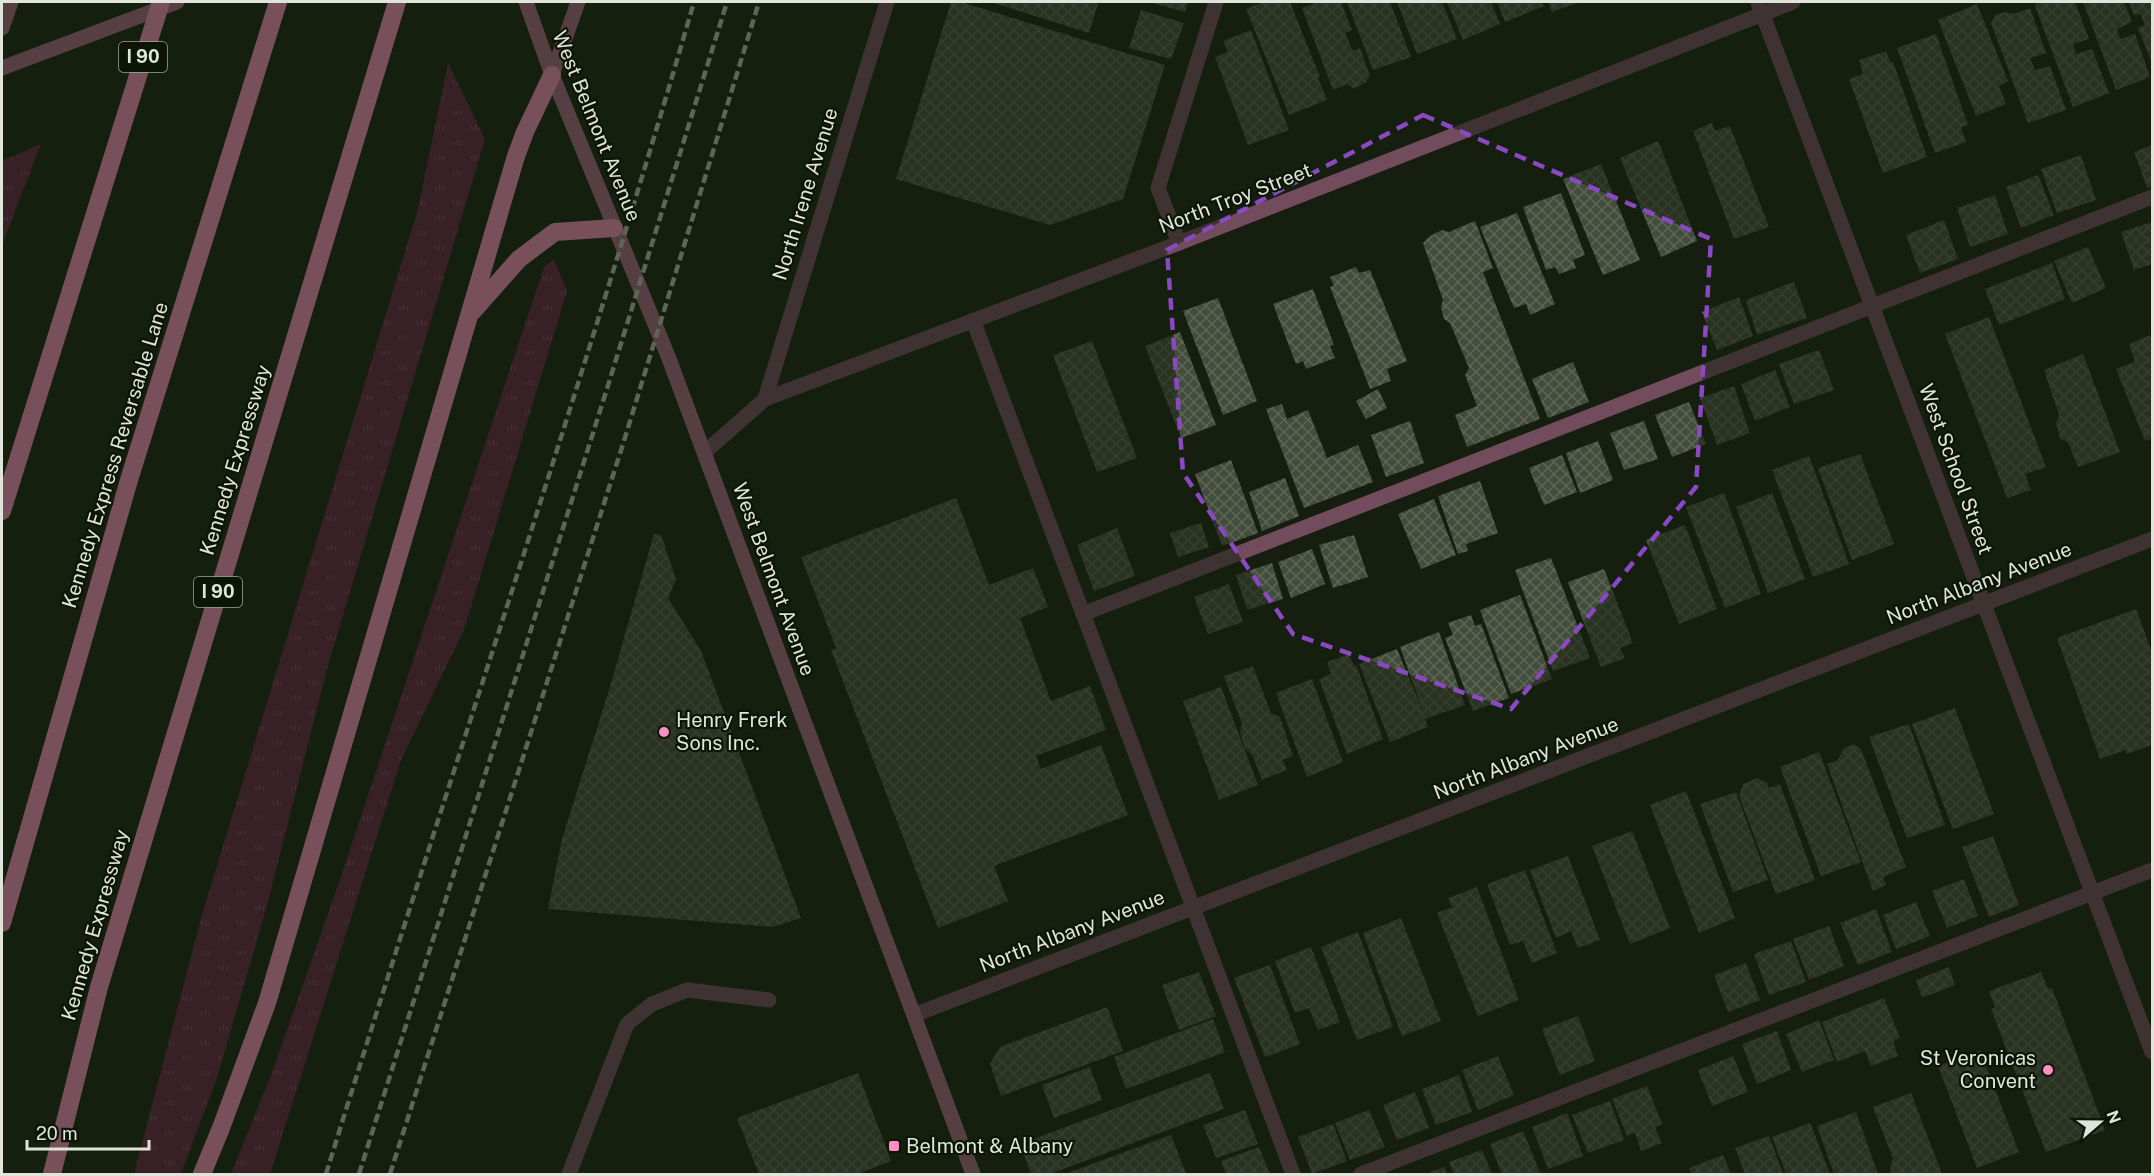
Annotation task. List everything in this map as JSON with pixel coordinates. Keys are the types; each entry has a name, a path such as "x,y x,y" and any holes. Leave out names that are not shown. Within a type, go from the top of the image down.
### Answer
{"highway":[{"name":"I 90","path":"2,512 161,2"},
{"name":"Kennedy Express Reversable Lane","path":"2,923 129,480 278,2"},
{"name":"Kennedy Expressway","path":"52,1174 99,987 395,6"},
{"path":"202,1174 267,1002 516,156 552,75"},
{"path":"470,314 519,259 555,232 615,228"}],"main road":[{"path":"2,28 11,2"},
{"path":"2,68 177,2"},
{"name":"West Belmont Avenue","path":"525,2 552,75 668,356 705,452 973,1174"},
{"path":"552,75 578,2"}],"street":[{"name":"North Irene Avenue","path":"765,399 886,2"},
{"path":"1179,243 1158,188 1216,2"},
{"name":"North Troy Street","path":"705,452 765,399 1179,243 1760,7 1793,2"},
{"name":"West School Street","path":"1760,7 2152,1052"},
{"path":"1083,614 2152,197"},
{"path":"973,320 1293,1174"},
{"name":"North Albany Avenue","path":"914,1015 2152,539"},
{"path":"1361,1174 2152,870"},
{"path":"569,1174 627,1024 652,1004 687,990 769,1000"}],"highlighted area":[{"path":"1423,115 1711,239 1696,487 1511,709 1293,634 1183,473 1167,250"}],"green space":[{"path":"448,63 485,139 327,669 268,902 218,1075 181,1174 134,1174 201,918 418,209"},
{"path":"41,144 2,245 2,161"},
{"path":"554,259 567,291 464,630 401,760 270,1174 231,1174 273,1070 344,868 544,267"}],"building":[{"path":"951,2 961,2 1165,65 1123,199 1050,225 896,179"},
{"path":"991,2 1089,2 1098,4 1089,33"},
{"path":"1149,2 1188,2 1185,12"},
{"path":"1263,2 1290,2 1327,100 1289,115 1246,9"},
{"path":"1318,2 1341,2 1352,30 1345,33 1353,51 1360,48 1370,76 1366,82 1354,89 1347,84 1333,90 1302,8"},
{"path":"1347,2 1390,2 1411,57 1373,70"},
{"path":"1397,2 1442,2 1457,39 1417,54"},
{"path":"1447,2 1491,2 1500,24 1463,40"},
{"path":"1497,2 1542,2 1544,6 1505,22"},
{"path":"1548,2 1580,2 1552,12"},
{"path":"2038,2 2075,2 2089,39 2073,44 2076,54 2092,49 2109,93 2073,107 2035,6"},
{"path":"2083,2 2124,2 2132,22 2117,29 2120,39 2135,34 2150,77 2116,90"},
{"path":"2129,2 2152,2 2152,63 2138,28 2145,25 2140,14 2134,15"},
{"path":"1977,4 2008,81 1999,86 2006,104 1976,116 1938,20"},
{"path":"2030,8 2046,53 2030,58 2035,70 2050,66 2066,110 2028,123 1991,23 1995,15 2006,12 2014,14"},
{"path":"1141,10 1184,23 1171,59 1129,48"},
{"path":"1251,30 1289,130 1248,145 1215,57 1228,52 1223,41"},
{"path":"1936,34 1968,125 1961,127 1966,142 1935,153 1897,48"},
{"path":"1886,51 1891,63 1893,62 1927,157 1883,173 1849,79 1863,74 1859,60"},
{"path":"1712,123 1715,131 1730,126 1769,227 1734,239 1693,131"},
{"path":"1658,141 1697,241 1661,257 1620,158"},
{"path":"2152,145 2152,186 2147,188 2134,152"},
{"path":"2081,155 2096,200 2057,213 2041,169"},
{"path":"1601,164 1640,260 1603,275 1563,179"},
{"path":"2038,175 2054,215 2021,228 2006,187"},
{"path":"1561,193 1585,255 1573,260 1576,268 1559,274 1555,267 1546,270 1523,207"},
{"path":"1995,195 2008,234 1970,247 1957,208"},
{"path":"1517,213 1555,304 1530,315 1526,304 1514,308 1480,227"},
{"path":"1944,220 1958,259 1920,273 1906,235"},
{"path":"1475,221 1493,268 1483,272 1540,419 1467,447 1455,415 1477,406 1465,375 1469,368 1450,323 1444,319 1441,307 1443,300 1423,243 1430,236 1442,230 1449,232"},
{"path":"2152,222 2152,264 2134,270 2121,232"},
{"path":"2088,247 2106,288 2072,303 2054,261"},
{"path":"2052,263 2065,299 1999,325 1985,289"},
{"path":"1356,267 1359,273 1370,270 1407,361 1387,369 1391,381 1370,389 1330,287 1334,286 1330,277"},
{"path":"1794,282 1807,318 1757,335 1746,300"},
{"path":"1313,289 1334,345 1330,346 1335,358 1306,369 1303,361 1296,364 1273,304"},
{"path":"1739,297 1753,336 1717,350 1702,312"},
{"path":"1218,298 1257,401 1223,415 1183,311"},
{"path":"1989,317 2046,467 2025,474 2031,490 2007,498 1945,334"},
{"path":"1180,332 1216,425 1181,438 1145,346"},
{"path":"2150,335 2152,342 2152,438 2145,441 2116,369 2135,362 2129,344"},
{"path":"1092,341 1137,458 1097,472 1053,355"},
{"path":"1819,350 1834,390 1794,404 1779,364"},
{"path":"2083,354 2120,452 2078,467 2068,442 2060,439 2056,423 2059,415 2044,370"},
{"path":"1573,362 1589,402 1548,418 1532,379"},
{"path":"1775,370 1790,407 1755,421 1741,384"},
{"path":"1734,386 1750,433 1717,445 1700,398"},
{"path":"1378,389 1387,408 1366,419 1356,401"},
{"path":"1689,402 1706,444 1672,457 1655,415"},
{"path":"1282,404 1287,419 1308,410 1327,458 1358,445 1373,482 1304,508 1266,409"},
{"path":"1410,421 1424,463 1386,477 1371,435"},
{"path":"1644,421 1658,459 1624,470 1610,433"},
{"path":"1598,441 1613,480 1580,493 1566,453"},
{"path":"1860,454 1894,544 1852,560 1818,468"},
{"path":"1562,455 1577,492 1544,505 1529,468"},
{"path":"1809,456 1849,564 1813,577 1772,470"},
{"path":"1231,460 1258,533 1222,546 1195,474"},
{"path":"1285,478 1299,516 1262,531 1249,492"},
{"path":"1480,481 1498,533 1466,544 1468,551 1458,554 1438,496"},
{"path":"1724,493 1761,594 1725,608 1686,507"},
{"path":"1772,493 1805,579 1768,593 1736,507"},
{"path":"956,498 989,585 1033,568 1048,607 1020,618 1051,701 1090,686 1106,730 1036,756 1041,769 1101,745 1128,815 994,866 1008,901 938,928 831,650 836,648 801,557"},
{"path":"1434,499 1456,555 1421,569 1398,514"},
{"path":"1201,523 1209,547 1178,557 1170,533"},
{"path":"1685,525 1717,609 1679,624 1646,540"},
{"path":"1117,528 1135,576 1094,591 1077,545"},
{"name":"Henry Frerk Sons Inc.","path":"654,534 661,535 676,579 668,598 701,651 801,918 772,927 548,909 562,839 609,690"},
{"path":"1354,535 1368,577 1333,588 1319,545"},
{"path":"1312,549 1325,584 1291,598 1278,562"},
{"path":"1551,558 1590,658 1553,671 1515,570"},
{"path":"1272,563 1283,599 1247,610 1236,575"},
{"path":"1604,569 1633,643 1620,648 1625,658 1601,667 1568,582"},
{"path":"1229,584 1243,622 1208,634 1194,597"},
{"path":"1520,595 1552,679 1511,694 1480,610"},
{"path":"2136,609 2152,652 2152,745 2127,754 2126,750 2100,759 2057,638"},
{"path":"1471,615 1475,626 1481,624 1509,698 1473,711 1445,638 1453,635 1448,623"},
{"path":"1439,632 1465,705 1425,719 1428,727 1390,742 1359,664 1397,649 1424,714 1400,647"},
{"path":"1349,654 1354,666 1356,665 1383,739 1347,754 1319,679 1331,674 1327,662"},
{"path":"1253,666 1271,713 1280,717 1293,756 1283,760 1287,770 1262,780 1252,754 1245,749 1240,731 1242,724 1224,676"},
{"path":"1312,679 1343,762 1307,777 1276,693"},
{"path":"1221,687 1258,785 1219,800 1183,701"},
{"path":"1955,708 1994,814 1953,829 1912,724"},
{"path":"1909,724 1945,825 1907,838 1869,737"},
{"path":"1854,744 1861,749 1906,867 1883,877 1886,885 1873,891 1827,764 1838,760 1844,748"},
{"path":"1819,752 1861,862 1821,876 1780,767"},
{"path":"1757,778 1767,783 1769,788 1780,784 1815,880 1776,894 1739,796 1743,784"},
{"path":"1686,791 1735,918 1699,933 1650,805"},
{"path":"1736,792 1768,880 1733,892 1700,804"},
{"path":"1632,831 1670,928 1630,944 1592,846"},
{"path":"1993,836 2019,905 1989,917 1962,847"},
{"path":"1568,856 1600,940 1578,948 1571,931 1556,938 1530,870"},
{"path":"1525,870 1557,953 1532,963 1523,941 1510,945 1487,884"},
{"path":"1964,879 1978,916 1947,928 1932,891"},
{"path":"1477,887 1519,1000 1478,1016 1437,913 1452,907 1448,898"},
{"path":"1916,902 1930,936 1896,949 1883,915"},
{"path":"1876,909 1892,952 1858,965 1840,923"},
{"path":"1401,918 1441,1021 1402,1036 1363,933"},
{"path":"1829,926 1844,966 1809,980 1793,939"},
{"path":"1358,932 1393,1027 1357,1040 1321,947"},
{"path":"1791,941 1806,982 1769,995 1754,954"},
{"path":"1311,947 1340,1022 1318,1030 1309,1008 1295,1013 1275,961"},
{"path":"1746,963 1760,1000 1728,1012 1714,975"},
{"path":"1270,965 1300,1044 1265,1057 1234,978"},
{"path":"1949,967 1955,985 1922,998 1916,980"},
{"path":"1199,972 1216,1016 1179,1030 1162,985"},
{"name":"St Veronicas Convent","path":"2041,972 2048,989 2052,988 2105,1130 2046,1152 1991,1009 1995,1007 1989,991"},
{"path":"1884,998 1900,1038 1893,1041 1898,1056 1871,1066 1865,1051 1837,1062 1822,1022"},
{"path":"1107,1007 1123,1051 1001,1096 990,1064 1000,1047"},
{"path":"1578,1016 1595,1061 1560,1075 1542,1029"},
{"path":"1213,1019 1225,1052 1126,1089 1114,1057"},
{"path":"1819,1020 1834,1060 1802,1072 1786,1034"},
{"path":"1777,1031 1791,1070 1757,1084 1742,1044"},
{"path":"1980,1050 2019,1152 1977,1168 1938,1066"},
{"path":"1498,1056 1514,1095 1478,1110 1462,1070"},
{"path":"1733,1056 1748,1092 1712,1106 1698,1070"},
{"path":"1090,1067 1102,1100 1054,1118 1042,1085"},
{"path":"858,1073 891,1161 857,1174 759,1174 737,1118"},
{"path":"1210,1073 1224,1109 1050,1174 1031,1174 1020,1144"},
{"path":"1459,1075 1472,1112 1436,1125 1422,1089"},
{"path":"1647,1086 1662,1124 1655,1127 1662,1143 1641,1151 1635,1133 1627,1136 1612,1099"},
{"path":"1415,1092 1429,1128 1397,1140 1383,1105"},
{"path":"1911,1093 1942,1174 1892,1174 1890,1166 1893,1159 1873,1107"},
{"path":"1610,1101 1624,1140 1588,1153 1572,1115"},
{"path":"1245,1110 1258,1144 1216,1158 1203,1125"},
{"path":"1369,1110 1385,1147 1350,1160 1335,1123"},
{"path":"1856,1112 1878,1174 1834,1174 1817,1126"},
{"path":"1567,1113 1583,1156 1548,1169 1532,1127"},
{"path":"1810,1123 1830,1174 1786,1174 1772,1137"},
{"path":"1333,1124 1347,1161 1312,1174 1298,1137"},
{"path":"1523,1131 1540,1173 1502,1174 1490,1144"},
{"path":"1171,1135 1186,1173 1065,1174"},
{"path":"1769,1136 1783,1174 1745,1174 1735,1148"},
{"path":"1259,1147 1270,1174 1226,1174 1221,1161"},
{"path":"1482,1150 1492,1174 1454,1174 1449,1162"},
{"path":"1723,1155 1731,1174 1691,1174 1689,1168"},
{"path":"1444,1167 1447,1174 1425,1174"}],"railway":[{"path":"326,1174 605,296 694,2"},
{"path":"359,1174 727,2"},
{"path":"390,1174 623,444 759,2"}],"place":[{"name":"Henry Frerk Sons Inc.","path":"664,732"},
{"name":"St Veronicas Convent","path":"2048,1070"},
{"name":"Belmont & Albany","path":"894,1146"}]}
